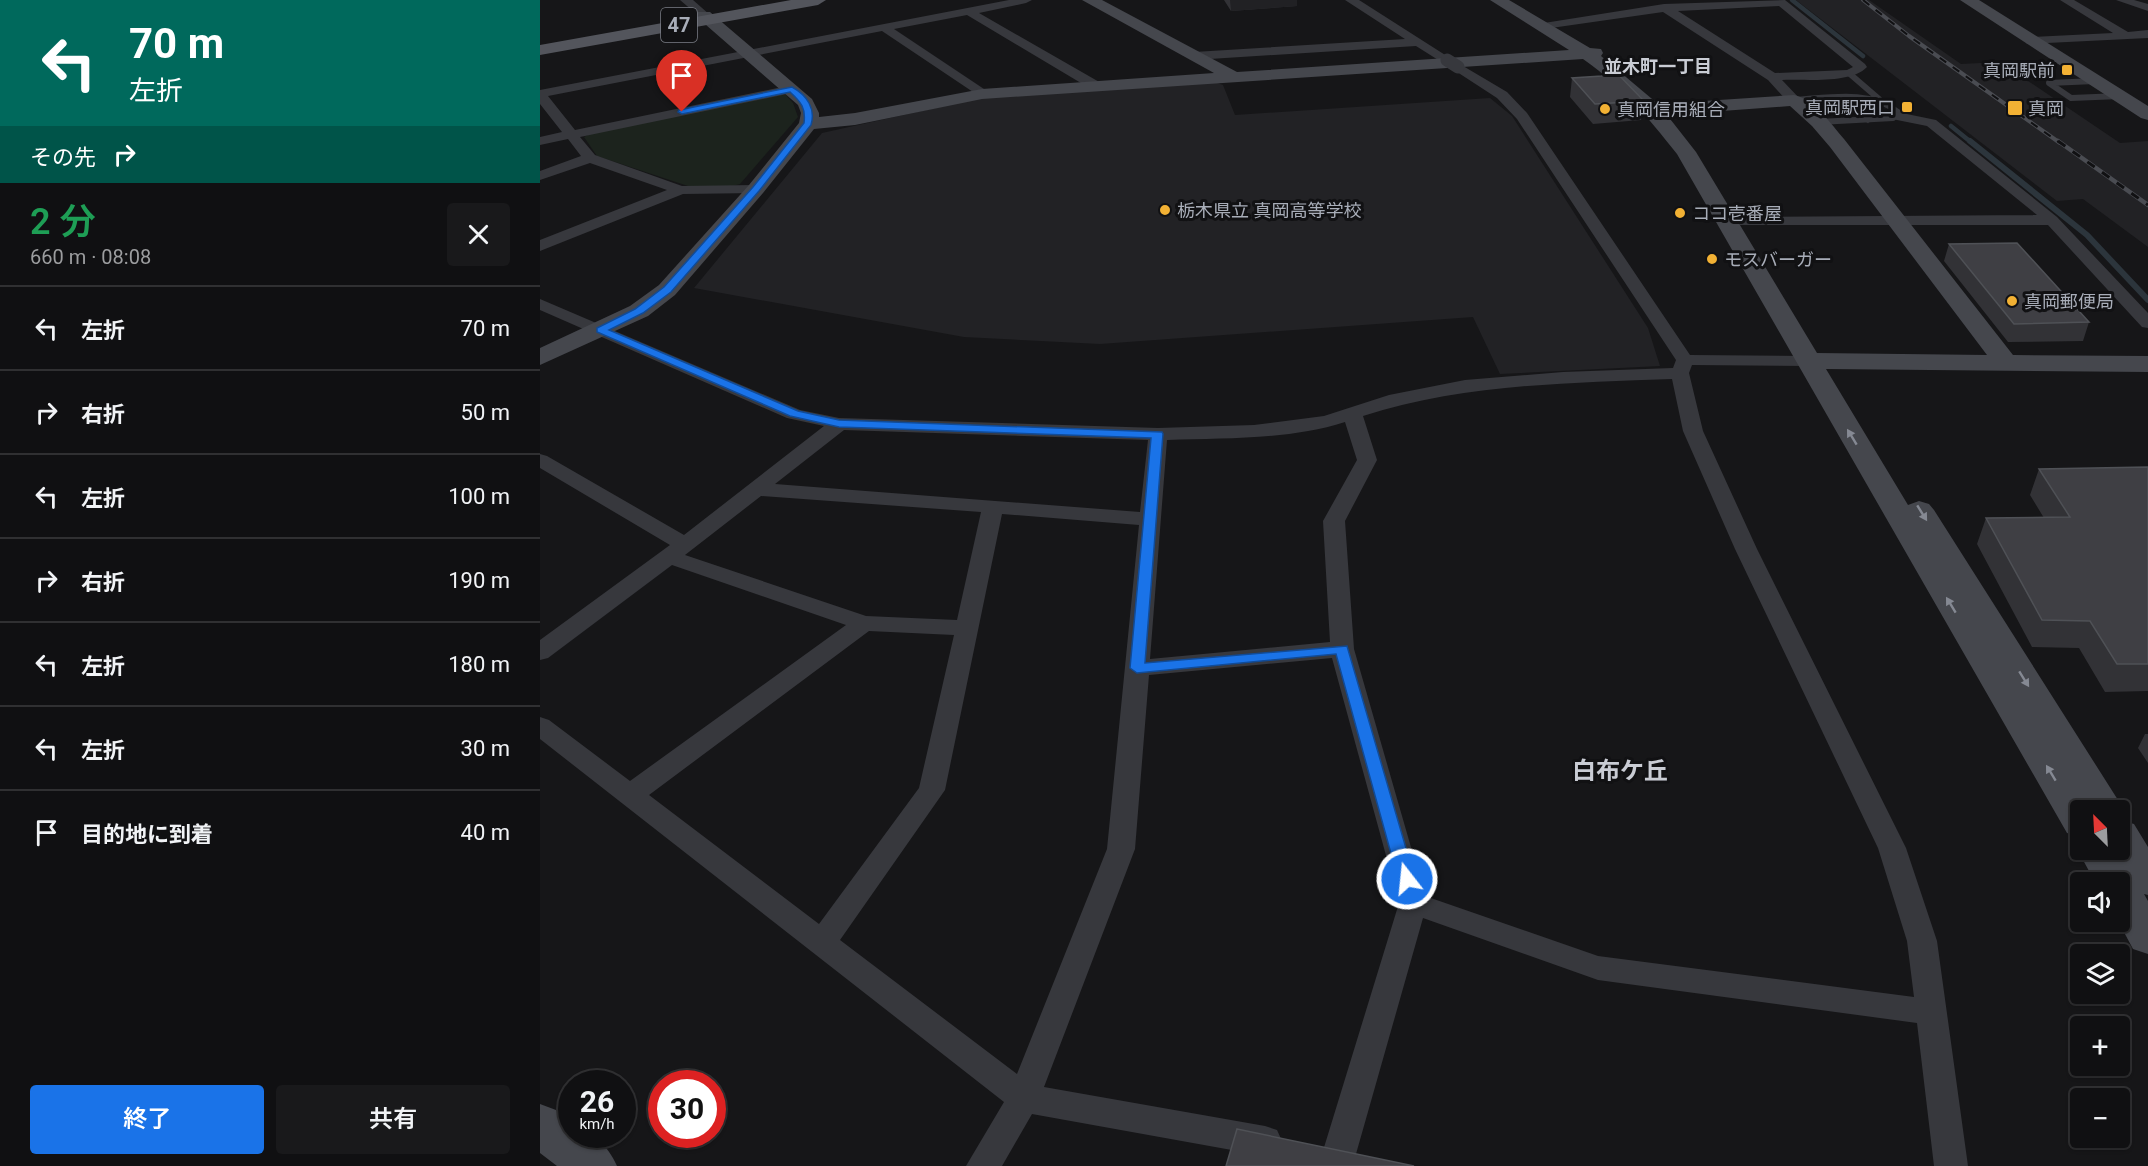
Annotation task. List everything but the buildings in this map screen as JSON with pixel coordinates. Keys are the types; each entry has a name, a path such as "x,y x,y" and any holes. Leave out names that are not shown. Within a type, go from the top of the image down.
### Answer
{"main road":[{"name":"47","path":"540,50 791,0"},
{"name":"47","path":"540,45 818,0"}],"street":[{"path":"540,357 639,311 667,290 756,189 808,124 810,113 806,103 686,0"},
{"path":"756,189 681,190 590,158 540,94 1026,0"},
{"path":"1090,0 1235,77"},
{"path":"1351,0 1502,95 1522,116 1683,366 1693,431 1746,549 1892,848 1922,941 1951,1166"},
{"path":"1498,0 1551,26 1665,8 1779,1 1861,67 1850,74 1772,77"},
{"path":"1514,0 1594,53 1617,77 1661,109 1704,153 1745,222 1817,361 2070,805"},
{"path":"1653,0 1772,77 1819,123 1899,221 2005,362"},
{"path":"1968,0 2148,114"},
{"path":"2066,0 2125,35"},
{"path":"2122,0 2148,8"},
{"path":"969,11 1096,86"},
{"path":"883,27 982,94"},
{"path":"2031,40 2148,34"},
{"path":"1194,56 1417,42"},
{"path":"808,124 855,119 982,94 1594,53"},
{"path":"540,141 792,89"},
{"path":"1661,109 1794,100"},
{"path":"1661,109 1817,361 2099,800"},
{"path":"1897,116 1931,123 2052,220 2148,323"},
{"path":"540,176 590,158"},
{"path":"540,246 681,190"},
{"path":"1745,222 2052,220"},
{"path":"540,304 794,414 839,424 1158,434 1254,431 1327,421 1396,399 1465,386 1683,366 1817,361 2148,364"},
{"path":"1340,1154 1413,903 1342,649 1334,521 1367,460 1352,413"},
{"path":"540,652 677,551 839,424"},
{"path":"983,1166 1024,1098 1121,849 1158,434"},
{"path":"540,460 677,551 864,623 967,628"},
{"path":"756,489 1150,519"},
{"path":"822,942 932,790 993,507"},
{"path":"630,795 864,623"},
{"path":"1137,668 1342,649"},
{"path":"540,726 1024,1098 1372,1160"},
{"path":"2130,850 2148,880"},
{"path":"1413,903 1598,968 1931,1012"},
{"path":"2130,906 2148,937"},
{"path":"540,1125 593,1166"}],"lane":[{"path":"1819,123 1897,116 1898,112 1895,109 1880,100 1850,74"},
{"path":"2095,81 2049,82 2072,98 2120,96"},
{"path":"1794,100 1844,98 1880,100"},
{"path":"1844,98 1868,120"}],"shaded area":[{"path":"1796,0 1869,0 1961,64 2000,62 2120,143 2148,141 2148,247 2083,199 2057,201"},
{"name":"栃木県立 真岡高等学校","path":"1215,82 1223,85 1235,115 1490,98 1512,116 1648,328 1660,366 1500,374 1473,317 1100,344 964,337 694,288 822,133 985,97"},
{"path":"776,94 786,95 793,103 798,117 740,184 729,187 688,186 597,156 584,137 596,131"}],"waterway":[{"path":"1792,0 1863,56"},
{"path":"1951,126 1972,143"},
{"path":"1970,141 2087,235 2148,300"}],"railway":[{"path":"1863,0 1909,36 2060,143"},
{"path":"2058,141 2148,205"}],"place":[{"name":"真岡駅前","path":"2067,70"},
{"name":"真岡駅西口","path":"1907,107"},
{"name":"真岡","path":"2015,108"},
{"name":"真岡信用組合","path":"1605,109"},
{"name":"栃木県立 真岡高等学校","path":"1165,210"},
{"name":"ココ壱番屋","path":"1680,213"},
{"name":"モスバーガー","path":"1712,259"},
{"name":"真岡郵便局","path":"2012,301"}],"district":[{"name":"並木町一丁目","path":"1658,66"},
{"name":"白布ケ丘","path":"1620,771"}],"route":[{"path":"682,112 792,89 806,103 810,113 808,124 756,189 667,290 639,311 601,330 794,414 839,424 1158,434 1137,668 1342,649 1407,879"}]}
